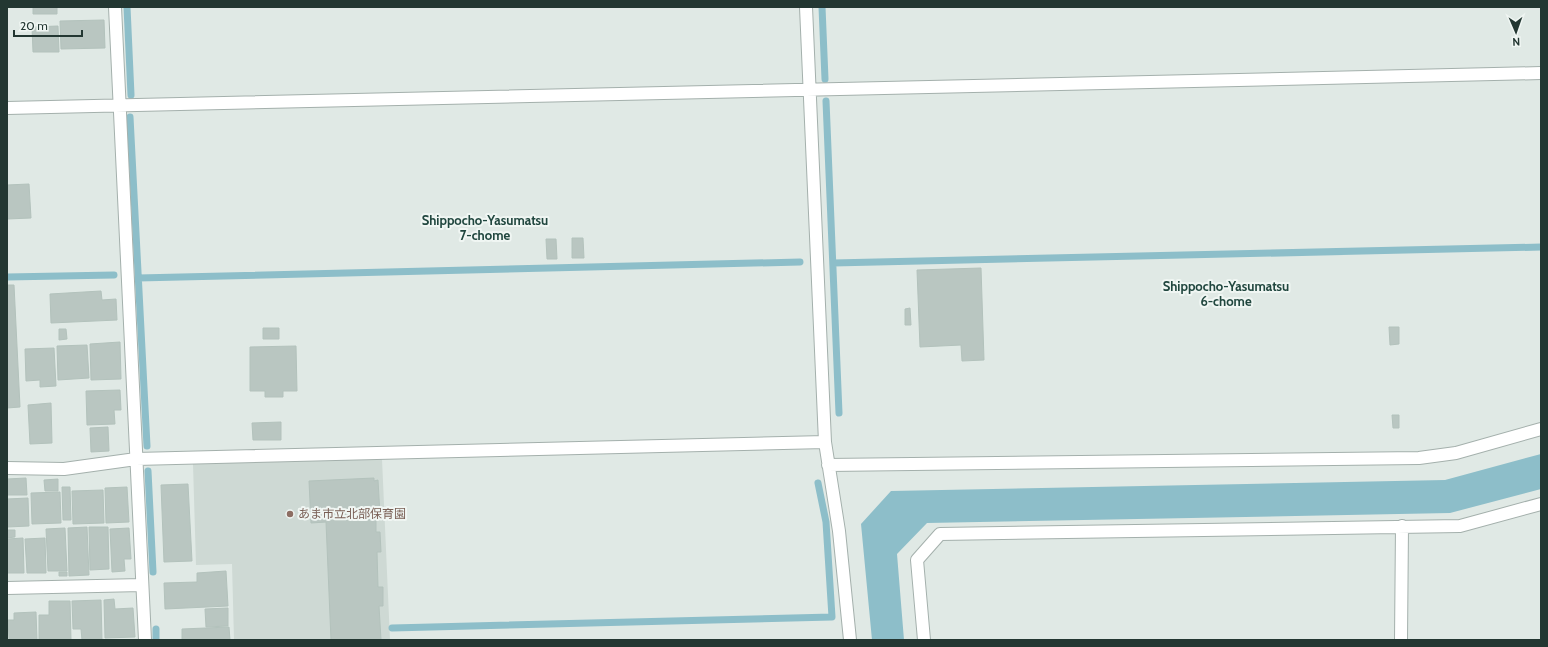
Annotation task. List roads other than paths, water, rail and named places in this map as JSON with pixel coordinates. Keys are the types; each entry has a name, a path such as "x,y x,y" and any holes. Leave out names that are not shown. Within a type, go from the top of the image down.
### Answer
{"street":[{"path":"115,7 145,640"},
{"path":"806,7 825,442 839,531 850,640"},
{"path":"7,108 119,104 809,90 1541,72"},
{"path":"828,465 1419,458 1456,453 1541,429"},
{"path":"7,468 64,469 136,459 825,442"},
{"path":"924,640 917,560 940,534 1460,526 1541,504"},
{"path":"1401,640 1402,526"},
{"path":"7,588 142,585"}],"water":[{"path":"1541,454 1541,489 1450,513 927,523 897,554 904,640 872,640 861,524 891,491 1445,480"}],"waterway":[{"path":"127,7 131,95"},
{"path":"822,7 825,79"},
{"path":"826,101 839,413"},
{"path":"130,117 147,446"},
{"path":"833,263 1541,247"},
{"path":"138,278 800,262"},
{"path":"7,277 114,275"},
{"path":"148,471 153,572"},
{"path":"392,628 832,617 826,522 818,483"},
{"path":"156,629 156,640"}],"place":[{"name":"あま市立北部保育園","path":"290,514"}],"district":[{"name":"Shippocho-Yasumatsu 7-chome","path":"485,228"},
{"name":"Shippocho-Yasumatsu 6-chome","path":"1226,294"}]}
